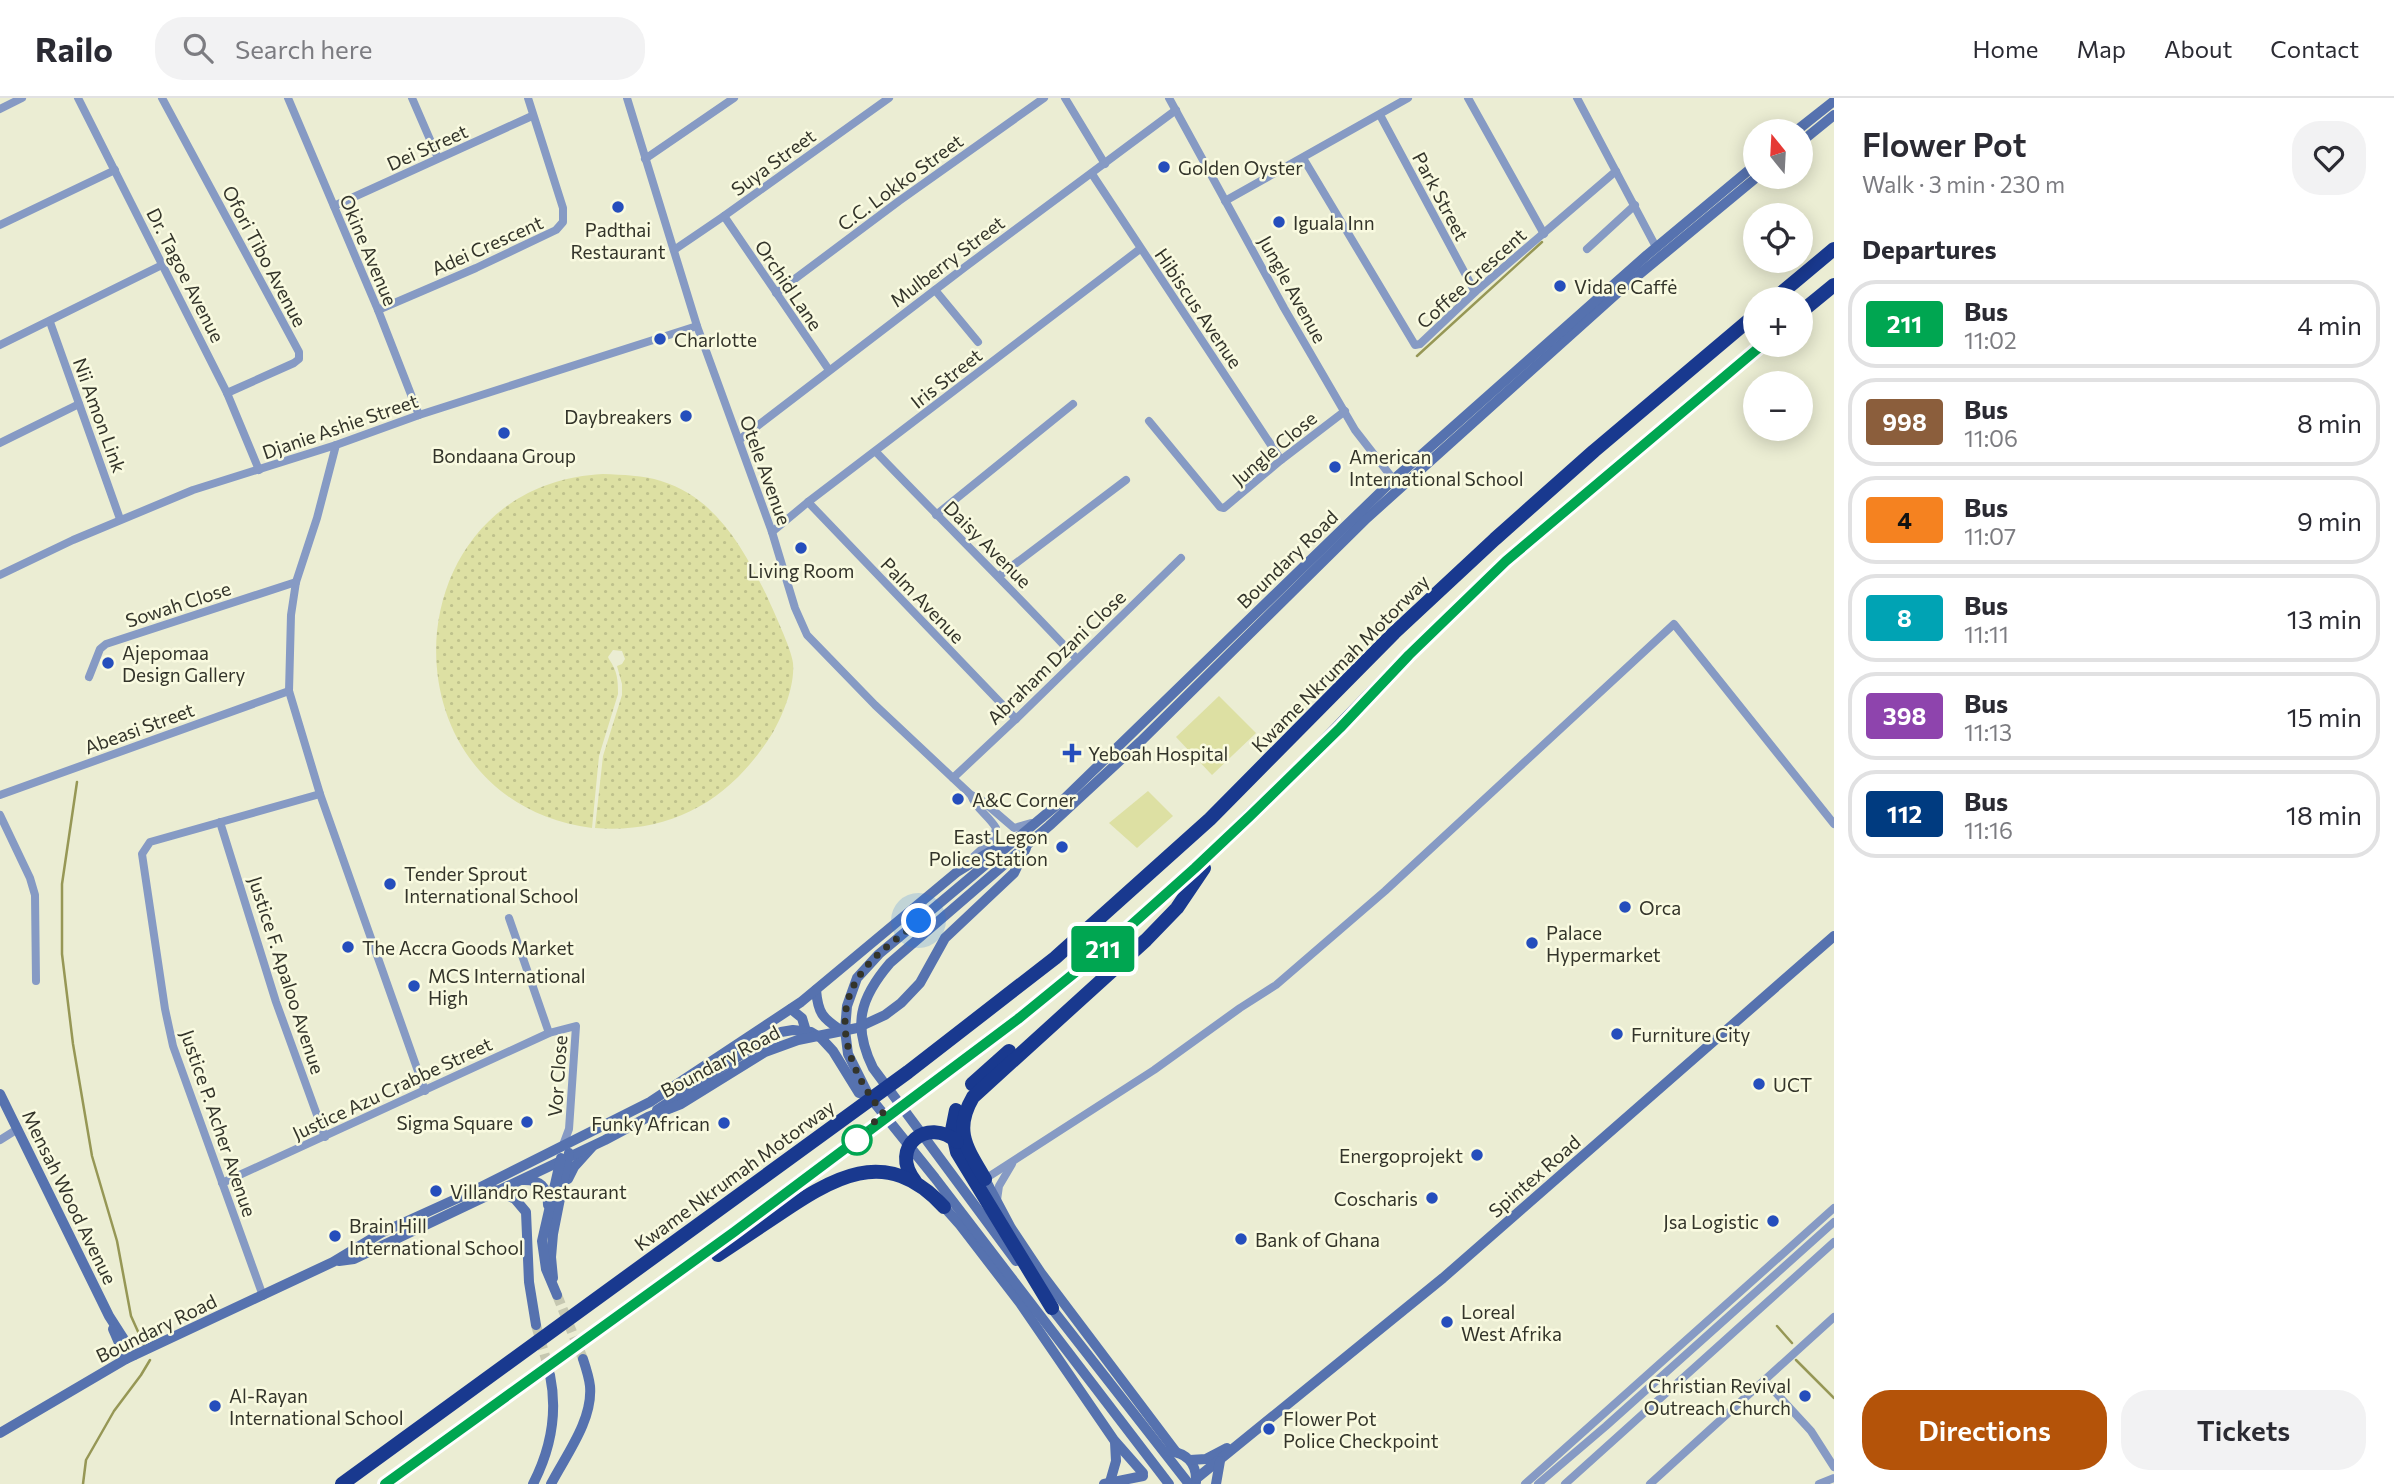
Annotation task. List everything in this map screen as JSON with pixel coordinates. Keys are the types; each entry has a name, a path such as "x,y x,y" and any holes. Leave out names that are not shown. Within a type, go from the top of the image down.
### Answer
{"highway":[{"path":"1788,287 1834,249"},
{"path":"1813,302 1834,285"},
{"name":"Kwame Nkrumah Motorway","path":"342,1484 908,1072 1055,958 1210,819 1394,633 1495,539 1743,325"},
{"path":"385,1484 712,1248 1018,1019 1110,944 1309,758 1383,680 1506,561 1748,357"},
{"path":"985,1179 963,1138 965,1111 973,1097 1115,969 1177,908 1220,844"},
{"path":"1052,1308 957,1152 952,1130 955,1112 965,1092 985,1070 1044,1021 1115,969"},
{"path":"915,1181 904,1159 911,1144 928,1133 937,1132 951,1137 974,1161"},
{"path":"587,1338 631,1317 798,1200 846,1177 868,1171 903,1176 932,1194 944,1208"}],"main road":[{"path":"1811,119 1834,101"},
{"path":"1813,132 1834,115"},
{"name":"Boundary Road","path":"869,1096 848,1054 845,1030 847,1006 857,978 865,968 1044,817 1397,484 1656,247 1743,175"},
{"name":"Boundary Road","path":"1052,1308 873,1068 863,1048 861,1028 868,993 890,963 1029,844 1140,742 1397,484 1624,287 1743,189"},
{"name":"Boundary Road","path":"333,1262 354,1259 648,1117 681,1104 765,1052 798,1040 857,1028 885,1015 920,983 945,938 1014,873 1029,844"},
{"name":"Boundary Road","path":"0,1432 135,1355 333,1262 382,1233 467,1194 568,1138 649,1102 791,1009 957,872 991,851 1008,847"},
{"name":"Spintex Road","path":"1195,1482 1303,1390 1443,1278 1834,936"},
{"path":"816,990 817,1003 824,1019 842,1031"},
{"path":"791,1009 805,1024 798,1040"},
{"path":"648,1117 673,1097 729,1061 781,1032 811,1032 821,1038 833,1051 859,1093 869,1096 935,1178 1169,1484"},
{"name":"Mensah Wood Avenue","path":"0,1094 122,1343 135,1355"},
{"path":"557,1295 543,1257 542,1241 568,1138"},
{"path":"564,1188 575,1167 594,1145"},
{"path":"552,1281 553,1234 564,1188 564,1159"},
{"path":"985,1179 1011,1228 1041,1273 1176,1451 1190,1460 1195,1482"},
{"path":"516,1180 531,1180 542,1184 548,1199 548,1211"},
{"path":"495,1190 515,1199 526,1212 529,1282 536,1325"},
{"path":"944,1208 1020,1303 1114,1440 1143,1477"},
{"path":"1052,1308 1195,1482"},
{"path":"107,1370 122,1343 135,1355"},
{"path":"551,1484 587,1410 590,1388 583,1359"},
{"path":"533,1484 545,1461 552,1426 555,1403 550,1375"},
{"name":"Spintex Road","path":"1190,1460 1206,1459 1251,1435"},
{"path":"1114,1440 1117,1453 1107,1483 1143,1477"},
{"path":"1143,1477 1155,1455 1176,1451"},
{"path":"1216,1484 1220,1461"}],"street":[{"path":"0,109 22,98"},
{"name":"Dr. Tagoe Avenue","path":"78,98 227,393 259,470"},
{"name":"Ofori Tibo Avenue","path":"162,98 299,352 299,359 294,363 227,393"},
{"name":"Okine Avenue","path":"288,98 378,310 419,415"},
{"path":"412,98 438,158"},
{"name":"Adei Crescent","path":"378,310 488,263 556,230 563,222 564,208 528,98"},
{"name":"Otele Avenue","path":"627,98 697,326 772,532 795,608 810,639 953,778 1014,828 1044,817"},
{"path":"645,159 734,98"},
{"name":"Suya Street","path":"674,250 889,98"},
{"name":"C.C. Lokko Street","path":"776,293 1044,98"},
{"path":"1065,98 1105,164"},
{"name":"Jungle Avenue","path":"1170,98 1284,308 1356,430 1397,484"},
{"path":"1226,201 1408,98"},
{"path":"1468,98 1544,234"},
{"path":"1577,98 1656,247"},
{"name":"Mulberry Street","path":"739,440 1176,110"},
{"name":"Park Street","path":"1380,115 1475,292"},
{"name":"Dei Street","path":"334,206 533,116"},
{"name":"Coffee Crescent","path":"1303,158 1412,343 1420,344 1475,292 1616,171"},
{"path":"0,225 115,170"},
{"name":"Hibiscus Avenue","path":"1092,174 1281,460"},
{"path":"1587,249 1635,205"},
{"name":"Orchid Lane","path":"724,216 829,370"},
{"name":"Iris Street","path":"772,532 1140,249"},
{"path":"0,345 164,264"},
{"path":"935,290 978,342"},
{"name":"Nii Amon Link","path":"50,322 120,519"},
{"name":"Djanie Ashie Street","path":"0,575 120,519 193,490 697,326"},
{"path":"0,443 79,404"},
{"path":"936,515 1073,404"},
{"name":"Jungle Close","path":"1149,421 1224,509 1281,460 1345,411"},
{"path":"336,445 317,518 296,582 291,615 289,691 320,794 425,1091"},
{"name":"Daisy Avenue","path":"876,452 999,576 1076,659"},
{"path":"999,576 1126,480"},
{"name":"Palm Avenue","path":"808,502 1016,719"},
{"name":"Abraham Dzani Close","path":"953,778 1181,558"},
{"name":"Sowah Close","path":"89,677 100,649 106,644 296,582"},
{"path":"985,1179 1154,1070 1276,985 1385,891 1674,624 1834,824"},
{"name":"Abeasi Street","path":"0,795 289,691"},
{"name":"Justice P. Acher Avenue","path":"263,1296 173,1046 142,855 150,842 320,794"},
{"name":"Otele Avenue","path":"957,872 996,835 992,820 973,802 971,794"},
{"path":"0,815 30,878 35,895 36,981"},
{"name":"Justice F. Apaloo Avenue","path":"220,822 276,1002 325,1137"},
{"path":"509,918 549,1033"},
{"name":"Justice Azu Crabbe Street","path":"222,1183 549,1033 576,1026"},
{"name":"Vor Close","path":"568,1138 576,1026"},
{"path":"0,1140 16,1130"},
{"path":"996,1200 1004,1174 1018,1156"},
{"path":"1525,1484 1834,1208"},
{"path":"1538,1484 1834,1222"},
{"path":"1565,1484 1834,1242"},
{"path":"1650,1484 1834,1317"},
{"path":"1764,1380 1811,1431 1834,1467"},
{"path":"1819,1484 1834,1478"}],"green space":[{"path":"603,474 640,476 661,481 697,499 712,512 737,542 757,576 793,663 790,691 780,718 756,757 738,777 719,794 697,808 650,825 623,828 595,828 603,756 622,695 617,666 625,659 622,651 613,650 608,657 616,673 618,694 599,756 592,828 522,805 473,762 444,707 436,645 448,583 480,530 532,491"},
{"path":"1219,696 1256,733 1212,775 1176,737"},
{"path":"1148,791 1173,816 1137,848 1109,823"}],"waterway":[{"path":"1417,356 1542,242"},
{"path":"77,782 62,884 62,954 73,1044 92,1156 117,1241 131,1316 144,1345"},
{"path":"1777,1326 1792,1343"},
{"path":"83,1484 86,1460 114,1411 150,1360"},
{"path":"1796,1360 1834,1398"}],"tunnel":[{"path":"557,1295 583,1359"},
{"path":"536,1325 550,1373"}],"bus line":[{"name":"211","path":"385,1484 734,1232 1018,1019 1110,944 1250,816 1506,561 1747,357"}],"place":[{"name":"Golden Oyster","path":"1164,167"},
{"name":"Padthai Restaurant","path":"618,207"},
{"name":"Iguala Inn","path":"1279,222"},
{"name":"Vida e Caffė","path":"1560,286"},
{"name":"Charlotte","path":"660,339"},
{"name":"Daybreakers","path":"686,416"},
{"name":"Bondaana Group","path":"504,433"},
{"name":"American International School","path":"1335,467"},
{"name":"Living Room","path":"801,548"},
{"name":"Ajepomaa Design Gallery","path":"108,663"},
{"name":"Yeboah Hospital","path":"1072,753"},
{"name":"A&C Corner","path":"958,799"},
{"name":"East Legon Police Station","path":"1062,847"},
{"name":"Tender Sprout International School","path":"390,884"},
{"name":"Orca","path":"1625,907"},
{"name":"Palace Hypermarket","path":"1532,943"},
{"name":"The Accra Goods Market","path":"348,947"},
{"name":"MCS International High","path":"414,986"},
{"name":"Furniture City","path":"1617,1034"},
{"name":"UCT","path":"1759,1084"},
{"name":"Sigma Square","path":"527,1122"},
{"name":"Funky African","path":"724,1123"},
{"name":"Energoprojekt","path":"1477,1155"},
{"name":"Villandro Restaurant","path":"436,1191"},
{"name":"Coscharis","path":"1432,1198"},
{"name":"Jsa Logistic","path":"1773,1221"},
{"name":"Brain Hill International School","path":"335,1236"},
{"name":"Bank of Ghana","path":"1241,1239"},
{"name":"Loreal West Afrika","path":"1447,1322"},
{"name":"Christian Revival Outreach Church","path":"1805,1396"},
{"name":"Al-Rayan International School","path":"215,1406"},
{"name":"Flower Pot Police Checkpoint","path":"1269,1429"}],"route":[{"path":"857,1140 883,1113 869,1096 848,1054 845,1030 847,1006 857,978 865,968 919,921"}]}
